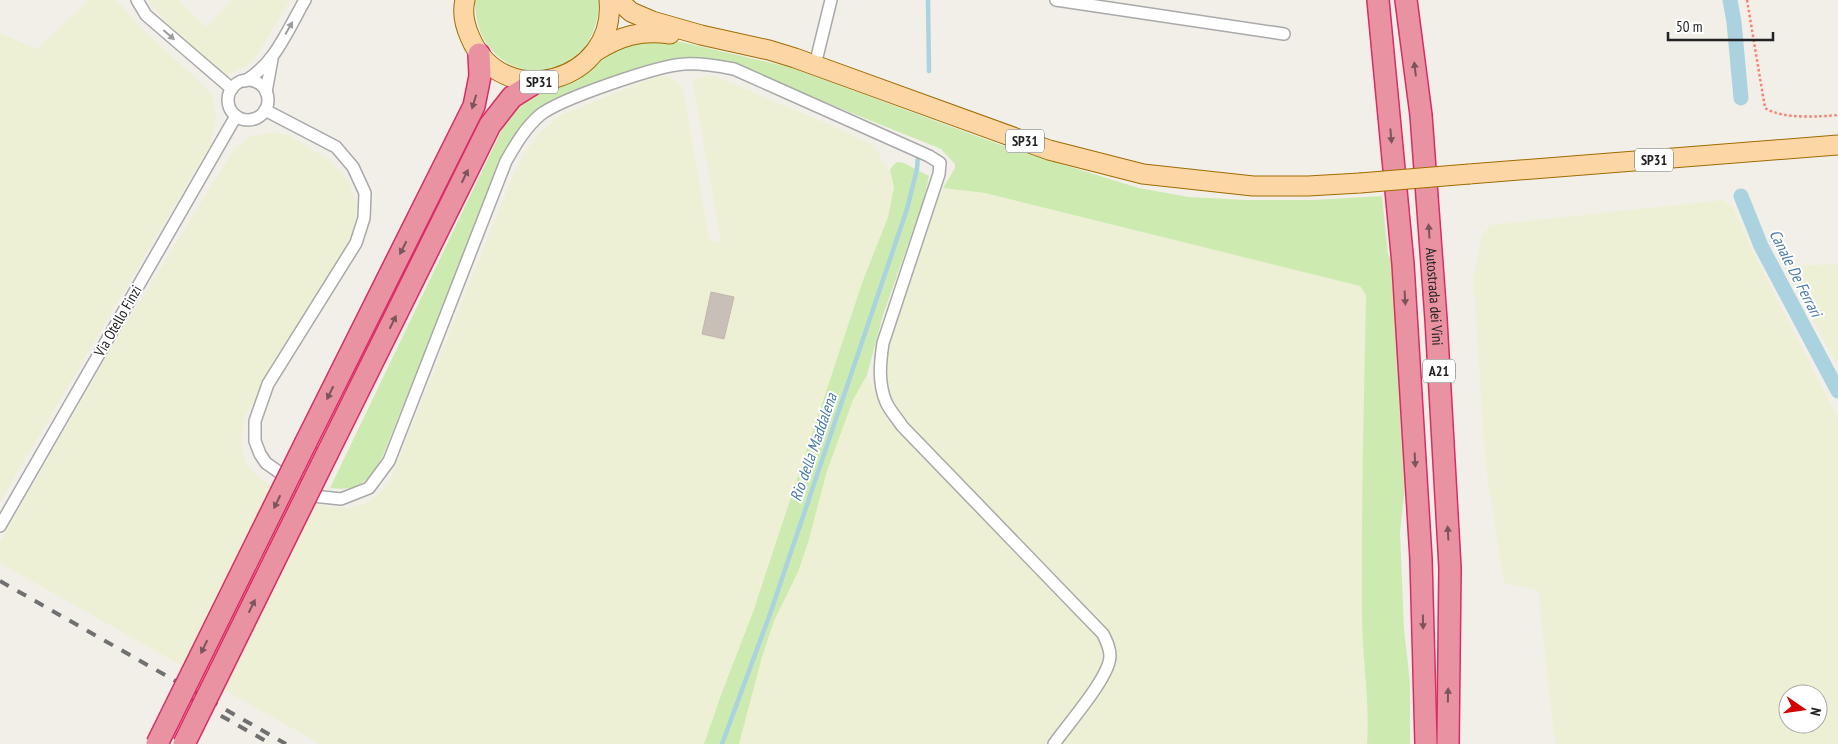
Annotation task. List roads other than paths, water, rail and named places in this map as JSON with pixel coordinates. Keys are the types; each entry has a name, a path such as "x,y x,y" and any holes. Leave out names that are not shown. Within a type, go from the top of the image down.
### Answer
{"highway":[{"name":"Autostrada dei Vini","path":"1378,0 1404,274 1421,559 1426,744"},
{"name":"Autostrada dei Vini","path":"1406,0 1421,125 1436,319 1449,548 1448,744"},
{"path":"156,744 474,106 480,76 479,54"},
{"path":"184,744 490,125 512,96 536,82"}],"main road":[{"name":"SP31","path":"463,2 466,27 479,54 506,75 536,82 562,77 578,69 596,51 608,23 608,0"},
{"name":"SP31","path":"618,0 631,12 641,17 701,35 769,50 1049,150 1143,174 1253,186 1308,186 1838,145"},
{"name":"SP31","path":"596,51 619,39 649,32 701,35"}],"street":[{"path":"137,0 146,15 232,89"},
{"path":"273,55 266,92 267,104 265,110 261,115 248,120 236,116 229,106 229,95 232,89 261,70 273,55 305,0"},
{"path":"815,65 832,0"},
{"path":"1056,0 1284,34"},
{"path":"265,110 336,147 353,168 366,193 364,218 356,243 268,384 255,421 255,441 266,463 313,496 341,499 369,488 389,461 506,161 522,133 541,114 560,103 644,73 683,64 712,65 734,69 929,156 940,163 939,174 882,343 881,385 887,404 902,426 1103,634 1109,647 1110,658 1106,672 1054,744"},
{"path":"245,81 258,83 266,92"},
{"name":"Via Otello Finzi","path":"0,526 236,116"}],"waterway":[{"name":"Rio della Maddalena","path":"928,0 929,71"},
{"name":"Canale De Ferrari","path":"1730,0 1734,22 1741,98"},
{"name":"Rio della Maddalena","path":"722,744 770,614 907,209 917,169 918,155"},
{"name":"Canale De Ferrari","path":"1741,196 1761,246 1838,391"}],"railway":[{"path":"0,581 286,744"},
{"path":"186,696 271,744"}]}
